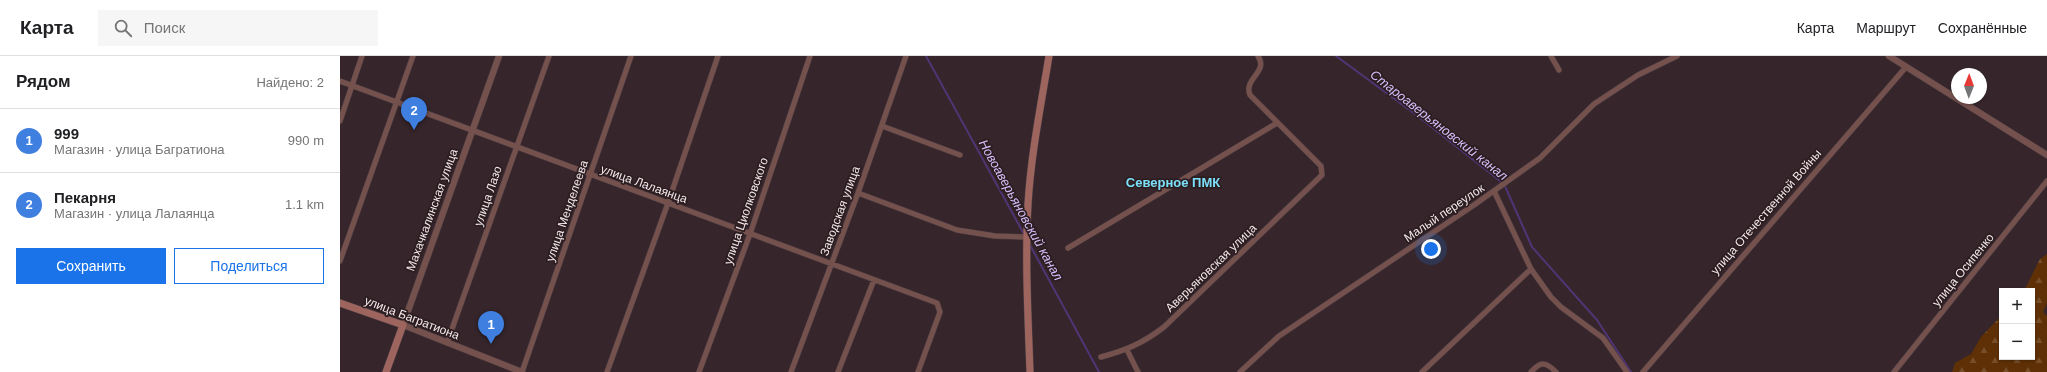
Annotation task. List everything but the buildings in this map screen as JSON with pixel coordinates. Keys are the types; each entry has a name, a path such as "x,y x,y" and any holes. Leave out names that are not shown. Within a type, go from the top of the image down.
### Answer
{"main road":[{"path":"1030,372 1027,237 1032,165 1049,56"},
{"name":"улица Багратиона","path":"340,303 403,325"},
{"name":"Махачкалинская улица","path":"386,372 403,325"}],"street":[{"path":"340,121 362,56"},
{"path":"340,261 413,56"},
{"name":"Махачкалинская улица","path":"403,325 499,56"},
{"name":"улица Лазо","path":"447,343 548,56"},
{"name":"улица Менделеева","path":"522,372 631,56"},
{"path":"607,372 668,203 718,56"},
{"name":"улица Циолковского","path":"699,372 750,234 810,56"},
{"name":"Заводская улица","path":"790,372 832,264 906,56"},
{"path":"1068,248 1277,123 1247,90 1261,68 1262,62 1258,56"},
{"path":"1551,56 1559,70"},
{"name":"Малый переулок","path":"1240,372 1279,336 1494,191 1540,158 1594,104 1638,75 1677,56"},
{"path":"1889,56 2047,155"},
{"name":"улица Отечественной Войны","path":"1643,372 1906,67"},
{"name":"улица Лалаянца","path":"340,81 937,303 940,312 918,372"},
{"name":"Аверьяновская улица","path":"1101,357 1127,350 1145,342 1164,327 1322,175 1321,166 1277,123"},
{"path":"882,126 960,156"},
{"name":"улица Осипенко","path":"1894,372 2047,181"},
{"path":"1494,191 1531,269 1561,307 1603,338 1627,372"},
{"path":"858,193 957,230 995,236 1027,237"},
{"path":"1422,372 1531,269"},
{"path":"838,372 874,280"},
{"name":"улица Багратиона","path":"403,325 522,372"},
{"path":"1127,350 1138,372"},
{"path":"1532,372 1538,365 1543,363 1549,365 1556,372"}],"green space":[{"path":"2047,254 2047,303 2043,312 2047,316 2047,372 1952,372 1955,363 1971,354 1981,337 1999,318 1999,360 2035,360 2035,288 2026,288 2040,259"}],"waterway":[{"name":"Новоаверьяновский канал","path":"926,56 1025,236"},
{"name":"Староаверьяновский канал","path":"1336,56 1415,114 1504,184 1532,247 1597,320 1631,372"},
{"name":"Новоаверьяновский канал","path":"1030,245 1099,372"}],"place":[{"name":"Пекарня","path":"414,130"},
{"name":"999","path":"491,344"}],"district":[{"name":"Северное ПМК","path":"1173,182"}]}
